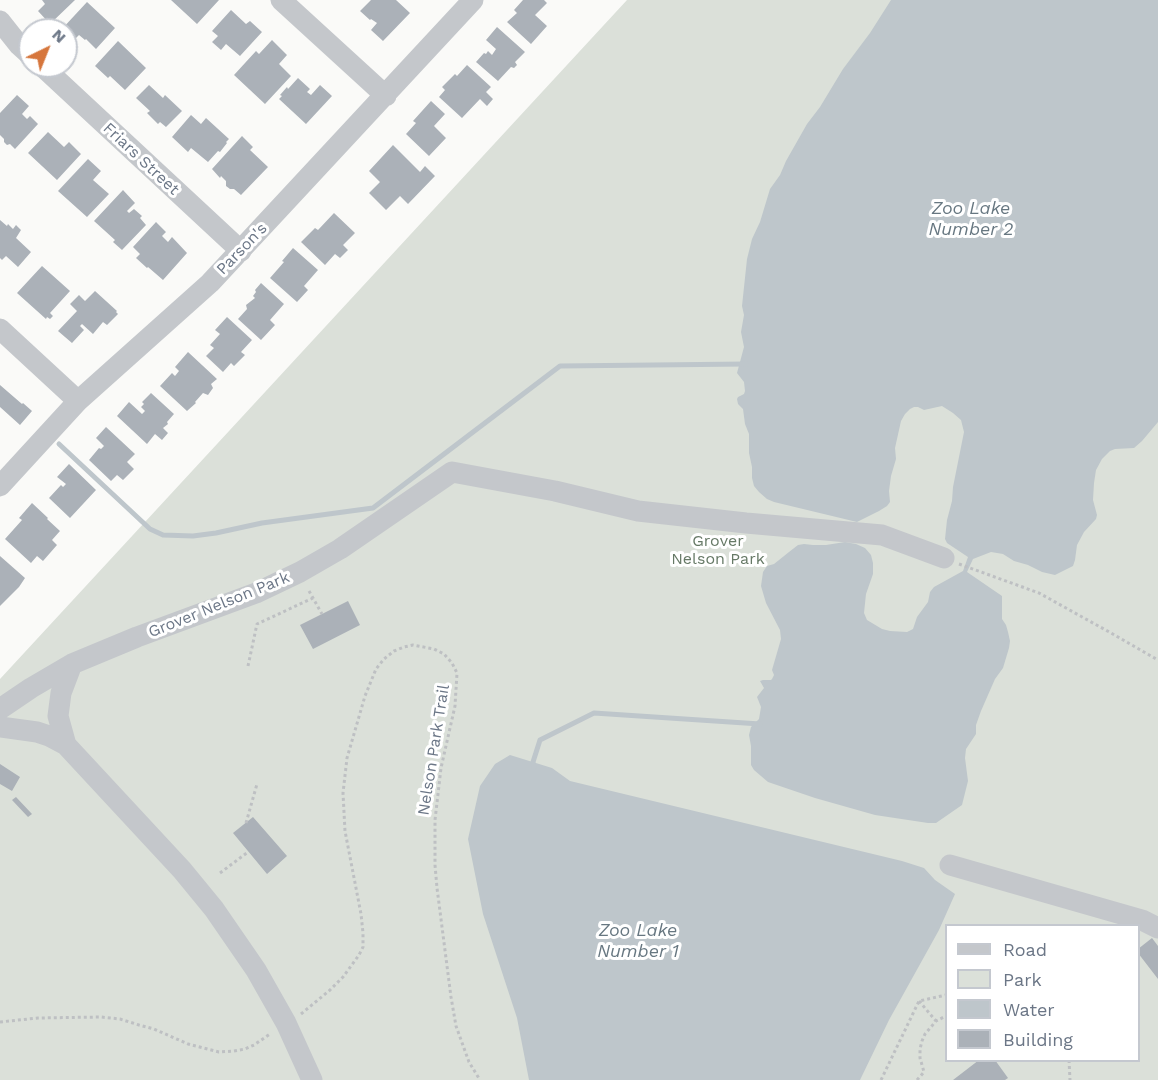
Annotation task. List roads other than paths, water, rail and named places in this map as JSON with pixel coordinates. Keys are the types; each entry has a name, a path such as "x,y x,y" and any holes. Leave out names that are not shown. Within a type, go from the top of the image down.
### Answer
{"street":[{"path":"282,0 386,96"},
{"name":"Parson's","path":"0,486 78,401 210,283 473,0"},
{"path":"0,21 18,44"},
{"name":"Friars Street","path":"55,78 241,251"},
{"path":"0,328 78,401"},
{"name":"Grover Nelson Park","path":"0,709 72,664 256,593 300,572 340,549 452,472 555,490 638,511 882,535 948,560"},
{"path":"66,745 58,716 61,693 72,664"},
{"path":"0,727 49,735 66,745 182,870 214,909 256,970 286,1023 312,1080"},
{"path":"950,865 1142,920 1158,928"}],"water":[{"name":"Zoo Lake Number 2","path":"891,0 1158,0 1158,422 1134,448 1115,449 1102,459 1096,470 1094,483 1093,500 1096,519 1084,532 1077,545 1073,566 1055,575 1014,561 1003,554 991,552 973,559 967,572 1002,596 1002,619 1010,641 1003,668 995,679 981,711 976,725 976,734 966,749 968,781 962,805 936,823 875,815 768,782 751,765 749,735 751,727 759,719 761,707 757,697 764,688 760,681 771,680 774,675 772,670 781,639 780,630 766,603 761,586 763,572 767,566 774,564 798,545 845,542 865,548 871,555 873,563 873,574 866,594 864,613 867,620 882,629 907,632 913,629 934,587 963,571 968,557 947,543 945,539 964,432 961,420 953,413 942,406 924,410 914,407 905,414 901,421 895,448 896,459 889,491 890,502 879,511 857,522 774,502 759,492 752,478 749,434 743,409 737,399 745,391 744,382 737,373 744,347 741,332 747,259 770,189 807,124"},
{"name":"Zoo Lake Number 1","path":"510,755 552,768 570,781 902,861 924,868 935,880 955,894 939,930 889,1020 860,1080 529,1080 517,1018 483,914 468,839 480,786 495,764"}],"waterway":[{"path":"59,444 150,529 163,535 193,536 262,523 373,508 560,366 746,364"},
{"path":"534,767 533,762 540,740 594,713 760,724"}]}
